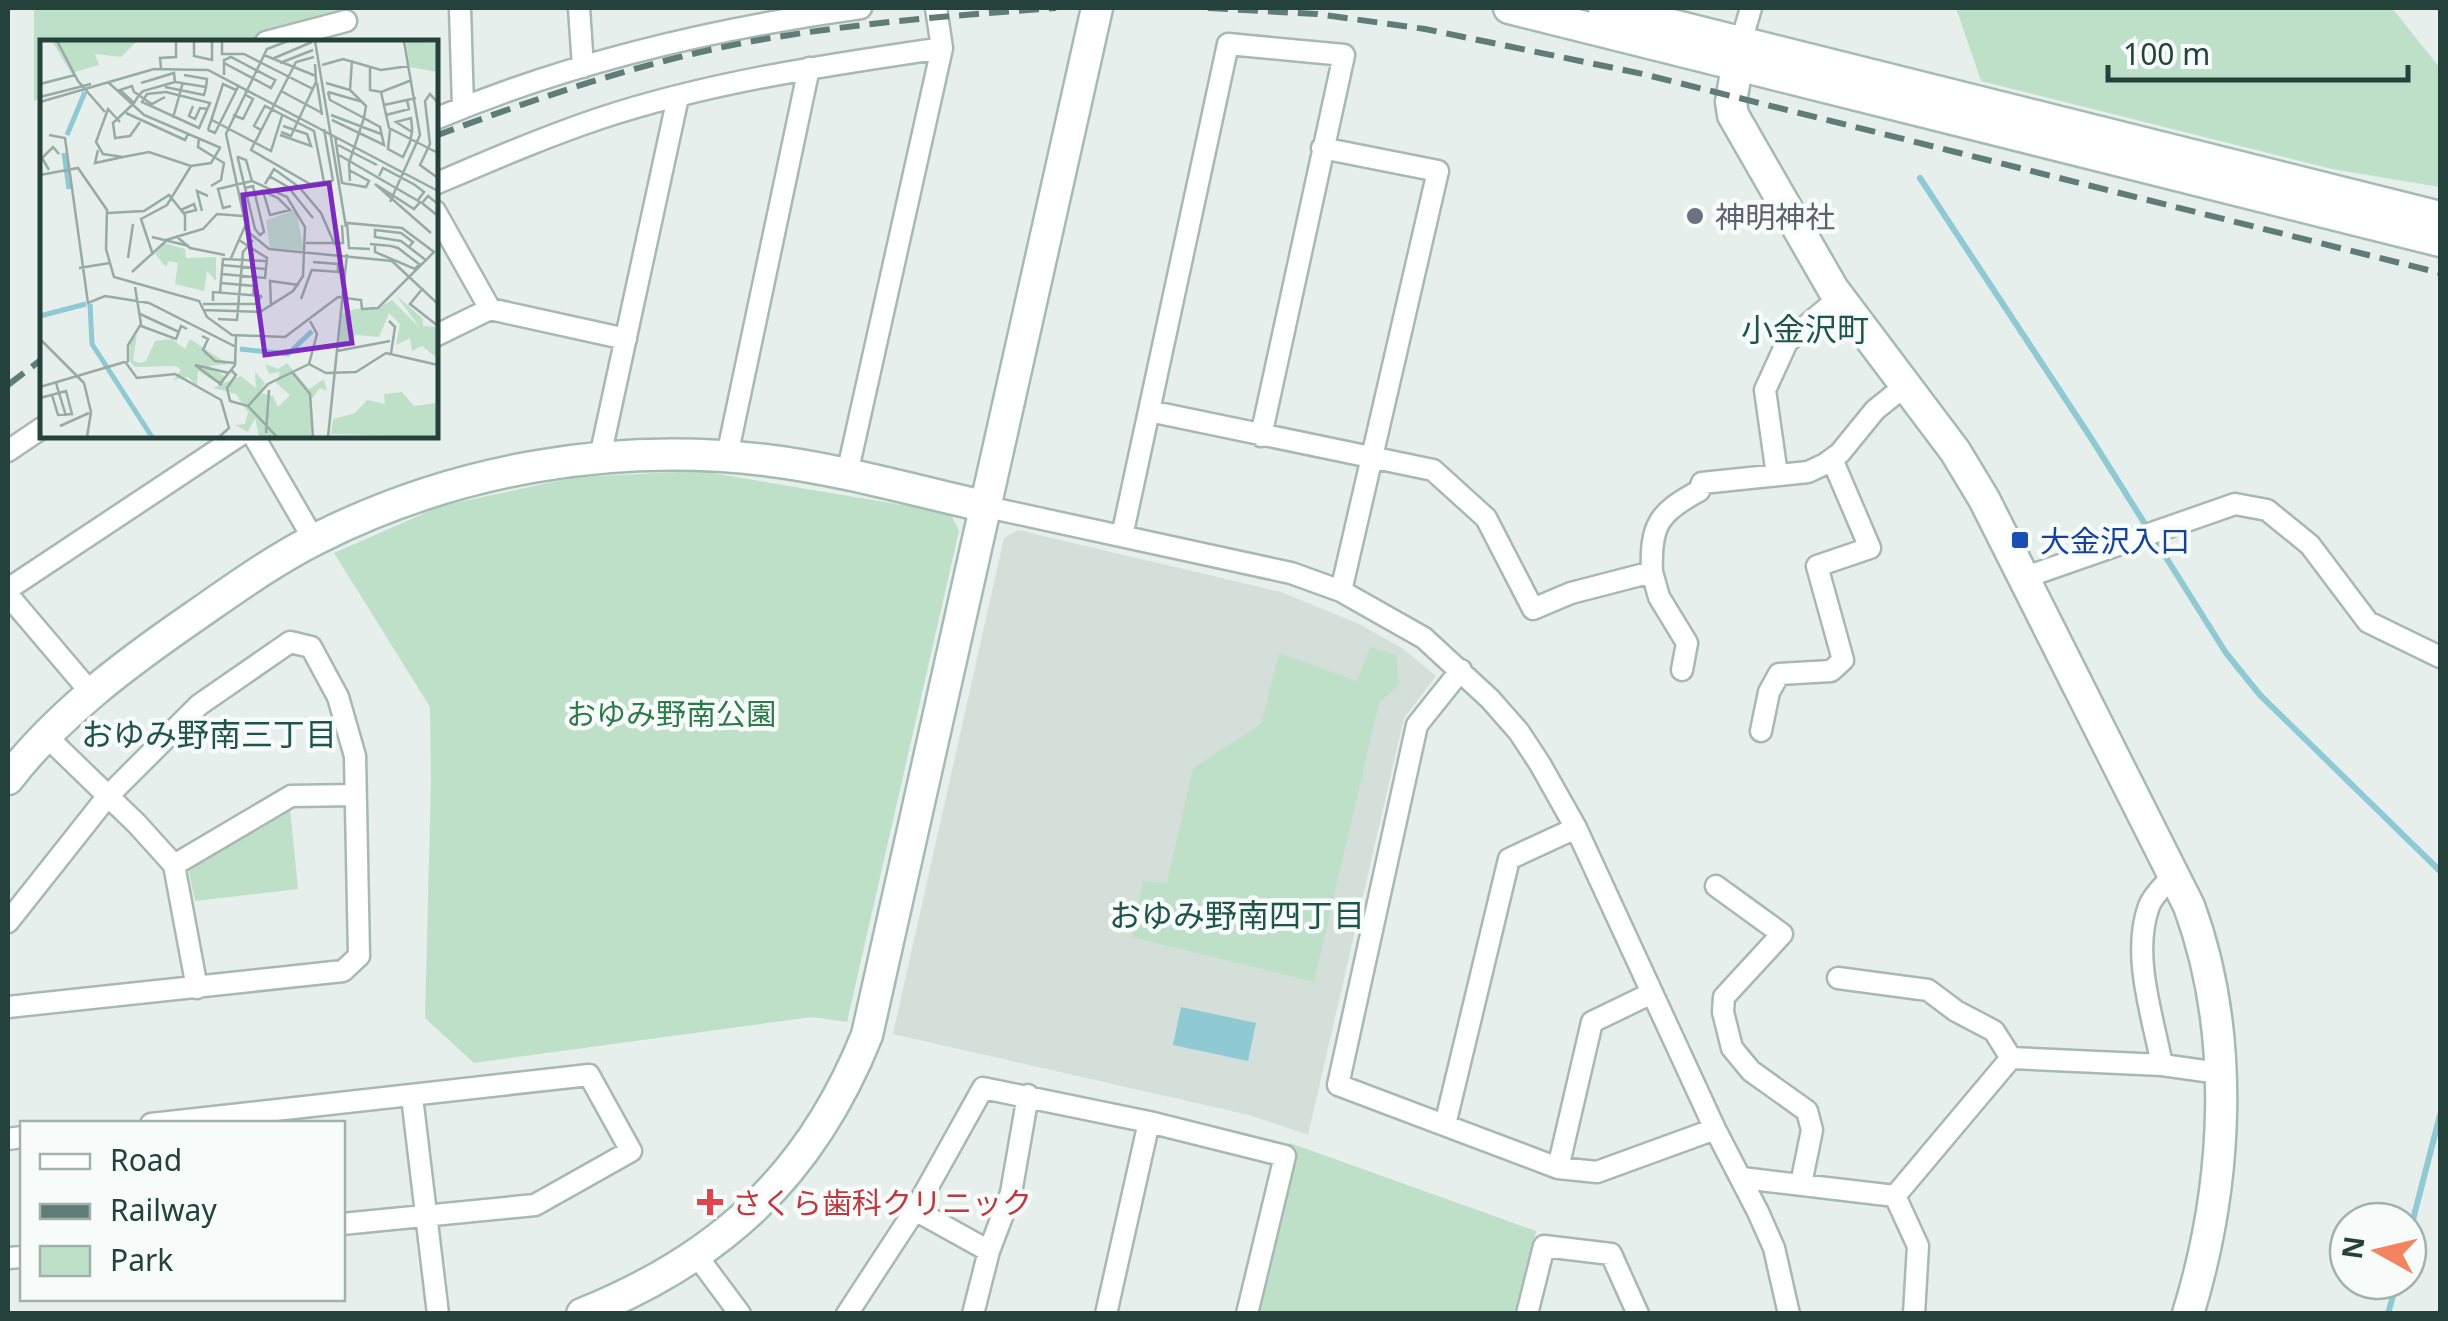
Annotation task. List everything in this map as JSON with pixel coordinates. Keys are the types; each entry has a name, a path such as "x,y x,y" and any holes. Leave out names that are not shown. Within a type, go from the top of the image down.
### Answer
{"street":[{"path":"460,8 464,107"},
{"path":"580,8 583,67"},
{"path":"438,118 583,67 754,15 862,8"},
{"path":"846,474 942,48 936,8"},
{"path":"582,1314 621,1298 697,1256 758,1204 815,1138 850,1078 867,1034 1097,8"},
{"path":"1509,8 1739,54 2440,217"},
{"path":"1604,8 1739,54 2440,241"},
{"path":"1750,8 1730,102 1734,115 1839,298 1955,451 2026,577 2189,906 2212,980 2219,1073 2215,1182 2204,1254 2188,1314"},
{"path":"272,40 346,14 348,40"},
{"path":"1122,536 1228,44 1344,55 1261,436"},
{"path":"438,183 534,142 678,97 809,68 942,48"},
{"path":"726,456 809,68"},
{"path":"600,457 678,97"},
{"path":"1322,148 1438,171 1341,591"},
{"path":"438,216 490,309"},
{"path":"1777,475 1765,390 1787,342 1839,298"},
{"path":"438,335 490,309 626,338"},
{"path":"1682,670 1686,643 1659,597 1652,572 1651,547 1658,522 1670,506 1699,491 1702,484 1808,472 1832,459 1875,410 1905,386"},
{"path":"1148,411 1432,470 1486,518 1533,609 1571,593 1652,572"},
{"path":"8,451 40,429"},
{"path":"92,694 8,592 236,438"},
{"path":"255,438 314,540"},
{"path":"8,779 45,735 150,647 224,595 314,540 374,513 457,484 553,463 600,457 726,456 846,474 1291,574 1341,591 1424,638 1519,732 1576,828 1715,1129 1742,1178 1774,1248 1788,1314"},
{"path":"1760,731 1769,692 1779,674 1831,671 1843,660 1817,566 1870,548 1832,459"},
{"path":"2026,577 2234,504 2267,510 2310,544 2368,622 2440,657"},
{"path":"8,922 108,796 199,705 290,642 310,647 338,697 354,756 358,956 343,972 8,1007"},
{"path":"1460,670 1417,725 1338,1085 1558,1168 1597,1172 1715,1129"},
{"path":"45,735 174,865 197,988"},
{"path":"174,865 291,796 354,795"},
{"path":"1445,1125 1509,859 1576,828"},
{"path":"2162,1065 2144,970 2144,935 2149,904 2173,874"},
{"path":"1716,886 1782,934 1724,997 1723,1012 1732,1048 1750,1071 1807,1112 1812,1130 1802,1184"},
{"path":"1838,978 1928,990 1956,1011 1994,1031 2012,1058"},
{"path":"1558,1168 1592,1022 1652,993"},
{"path":"2012,1058 2162,1065 2219,1073"},
{"path":"1895,1196 2012,1058"},
{"path":"178,1121 589,1076 631,1151 535,1205 345,1224"},
{"path":"847,1314 915,1210 983,1088 1150,1122 1285,1156 1247,1314"},
{"path":"412,1096 438,1314"},
{"path":"974,1314 988,1251 1011,1193 1028,1096"},
{"path":"1106,1314 1150,1122"},
{"path":"1742,1178 1895,1196"},
{"path":"1895,1196 1918,1246 1914,1314"},
{"path":"915,1210 988,1251"},
{"path":"1527,1314 1544,1246 1611,1254 1638,1314"},
{"path":"697,1256 740,1314"}],"shaded area":[{"path":"1018,530 1281,592 1357,623 1402,648 1436,676 1404,718 1308,1135 1249,1115 893,1034 1004,538"}],"green space":[{"path":"34,8 341,8 342,15 251,40 40,40 40,99 34,101"},
{"path":"1956,8 2392,8 2440,68 2440,187 2332,169 1981,81"},
{"name":"おゆみ野南公園","path":"700,471 950,513 959,531 847,1022 812,1017 474,1063 425,1018 430,707 334,553 441,506 576,477"},
{"path":"1370,647 1396,655 1399,685 1379,703 1314,982 1132,937 1143,881 1167,883 1193,768 1261,724 1279,653 1357,681"},
{"path":"290,808 298,889 195,901 188,868"},
{"path":"1290,1143 1536,1231 1519,1313 1256,1311"}],"water":[{"path":"1181,1007 1256,1023 1248,1061 1173,1045"}],"waterway":[{"path":"1920,178 2226,653 2260,695 2440,871"},
{"path":"2418,1201 2440,1115"},
{"path":"2388,1314 2392,1301"}],"railway":[{"path":"438,135 594,81 717,48 869,24 1056,8"},
{"path":"1208,8 1317,14 1425,29 1643,74 2440,273"},
{"path":"8,385 40,361"}],"place":[{"name":"神明神社","path":"1695,216"},
{"name":"大金沢入口","path":"2020,540"},
{"name":"さくら歯科クリニック","path":"710,1202"}],"district":[{"name":"小金沢町","path":"1805,328"},
{"name":"おゆみ野南三丁目","path":"209,733"},
{"name":"おゆみ野南四丁目","path":"1237,914"}]}
